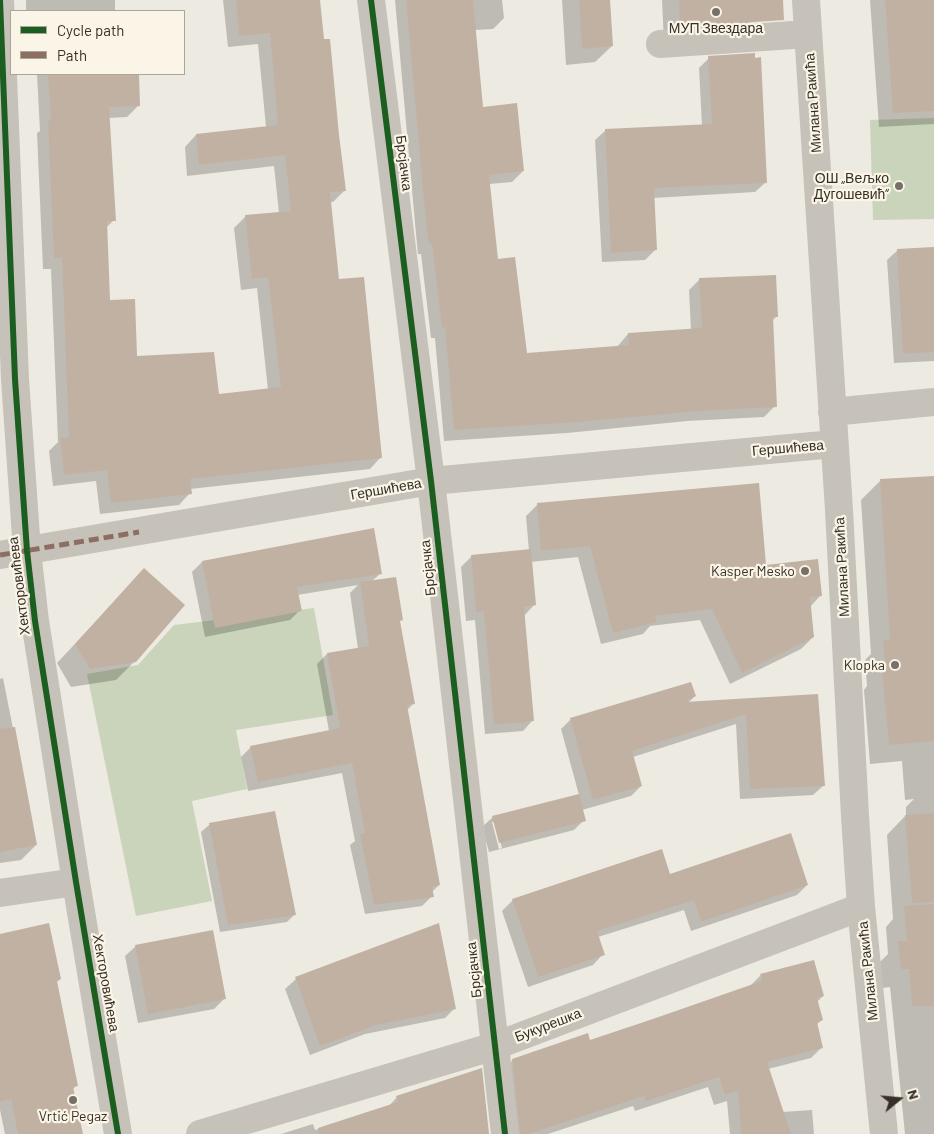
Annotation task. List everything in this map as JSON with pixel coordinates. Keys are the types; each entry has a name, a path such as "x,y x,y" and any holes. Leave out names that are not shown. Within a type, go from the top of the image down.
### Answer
{"street":[{"name":"Хекторовићева","path":"0,0 2,125 15,389 27,551 35,621 118,1134"},
{"name":"Брсјачка","path":"371,0 432,481 504,1134"},
{"name":"Милана Ракића","path":"806,0 861,907 884,1134"},
{"path":"660,44 808,34"},
{"path":"832,412 934,402"},
{"name":"Гершићева","path":"0,555 432,481 834,444"},
{"path":"0,893 76,882"},
{"name":"Букурешка","path":"200,1134 495,1046 861,907"}],"green space":[{"path":"934,118 934,219 873,220 870,120"},
{"path":"314,608 333,715 236,730 247,789 192,801 212,901 136,916 87,674 138,665 174,625"}],"building":[{"path":"236,0 320,0 324,39 330,39 346,191 330,192 339,279 364,277 382,458 190,479 192,494 111,503 107,470 64,475 60,438 69,437 62,258 54,258 48,121 51,120 48,75 139,75 140,106 109,107 116,221 107,221 110,300 135,299 137,356 214,352 219,394 281,387 268,277 252,279 245,215 291,211 285,155 199,165 196,134 278,125 270,33 239,36"},
{"path":"406,0 473,0 483,107 517,103 524,171 489,175 498,259 515,257 527,353 629,345 628,333 702,328 699,278 776,275 778,317 773,317 777,407 699,411 578,422 454,430 445,327 442,328 432,244 429,244 426,223"},
{"path":"579,0 610,0 613,46 582,49"},
{"name":"МУП Звездара","path":"679,0 783,0 784,20 680,27"},
{"path":"885,0 934,0 934,111 893,113"},
{"path":"755,53 755,58 761,57 767,183 654,188 657,250 611,253 605,129 712,124 708,56"},
{"path":"934,247 934,352 903,354 897,249"},
{"path":"934,476 934,741 889,745 882,670 886,669 883,640 890,639 880,479"},
{"path":"759,483 766,565 818,559 822,596 810,597 814,637 742,673 712,609 655,616 657,622 613,633 590,546 541,551 537,503"},
{"path":"374,528 382,574 297,587 302,611 215,628 202,561"},
{"path":"531,549 536,605 524,607 534,721 494,725 484,611 476,612 471,555"},
{"path":"144,568 185,605 136,662 90,669 75,644"},
{"path":"396,577 403,620 400,621 415,704 407,705 440,885 432,887 434,897 374,905 360,834 365,833 352,763 258,782 250,746 340,728 327,653 369,646 360,582"},
{"path":"691,682 696,696 685,702 818,694 825,786 750,789 746,714 632,751 642,786 593,800 570,718"},
{"path":"15,727 37,845 0,852 0,729"},
{"path":"579,794 586,821 499,843 492,816"},
{"path":"275,811 296,915 228,925 209,823"},
{"path":"934,813 934,902 912,903 905,815"},
{"path":"791,833 808,885 701,922 694,900 597,931 605,955 538,977 512,899 662,849 670,874"},
{"path":"934,904 934,1006 912,1006 909,969 901,969 898,941 907,941 904,906"},
{"path":"49,923 61,979 57,981 78,1086 73,1087 83,1134 18,1134 11,1099 0,1102 0,934"},
{"path":"439,923 456,1009 376,1025 320,1046 295,977"},
{"path":"213,930 226,999 148,1014 135,945"},
{"path":"814,960 824,996 817,998 823,1020 817,1022 823,1048 767,1062 791,1134 741,1134 738,1091 725,1095 719,1077 646,1101 644,1096 529,1134 520,1134 512,1059 588,1033 590,1040 762,981 760,974"},
{"path":"482,1068 489,1134 319,1134 318,1128 398,1102 396,1096"}],"marked path":[{"path":"0,555 139,532"}],"cycle path":[{"path":"0,0 15,379 27,551 35,621 118,1134"},
{"path":"371,0 431,481 505,1134"}],"place":[{"name":"МУП Звездара","path":"716,12"},
{"name":"ОШ „Вељко Дугошевић”","path":"899,186"},
{"name":"Kasper Mesko","path":"805,571"},
{"name":"Klopka","path":"895,665"},
{"name":"Vrtić Pegaz","path":"73,1100"}]}
